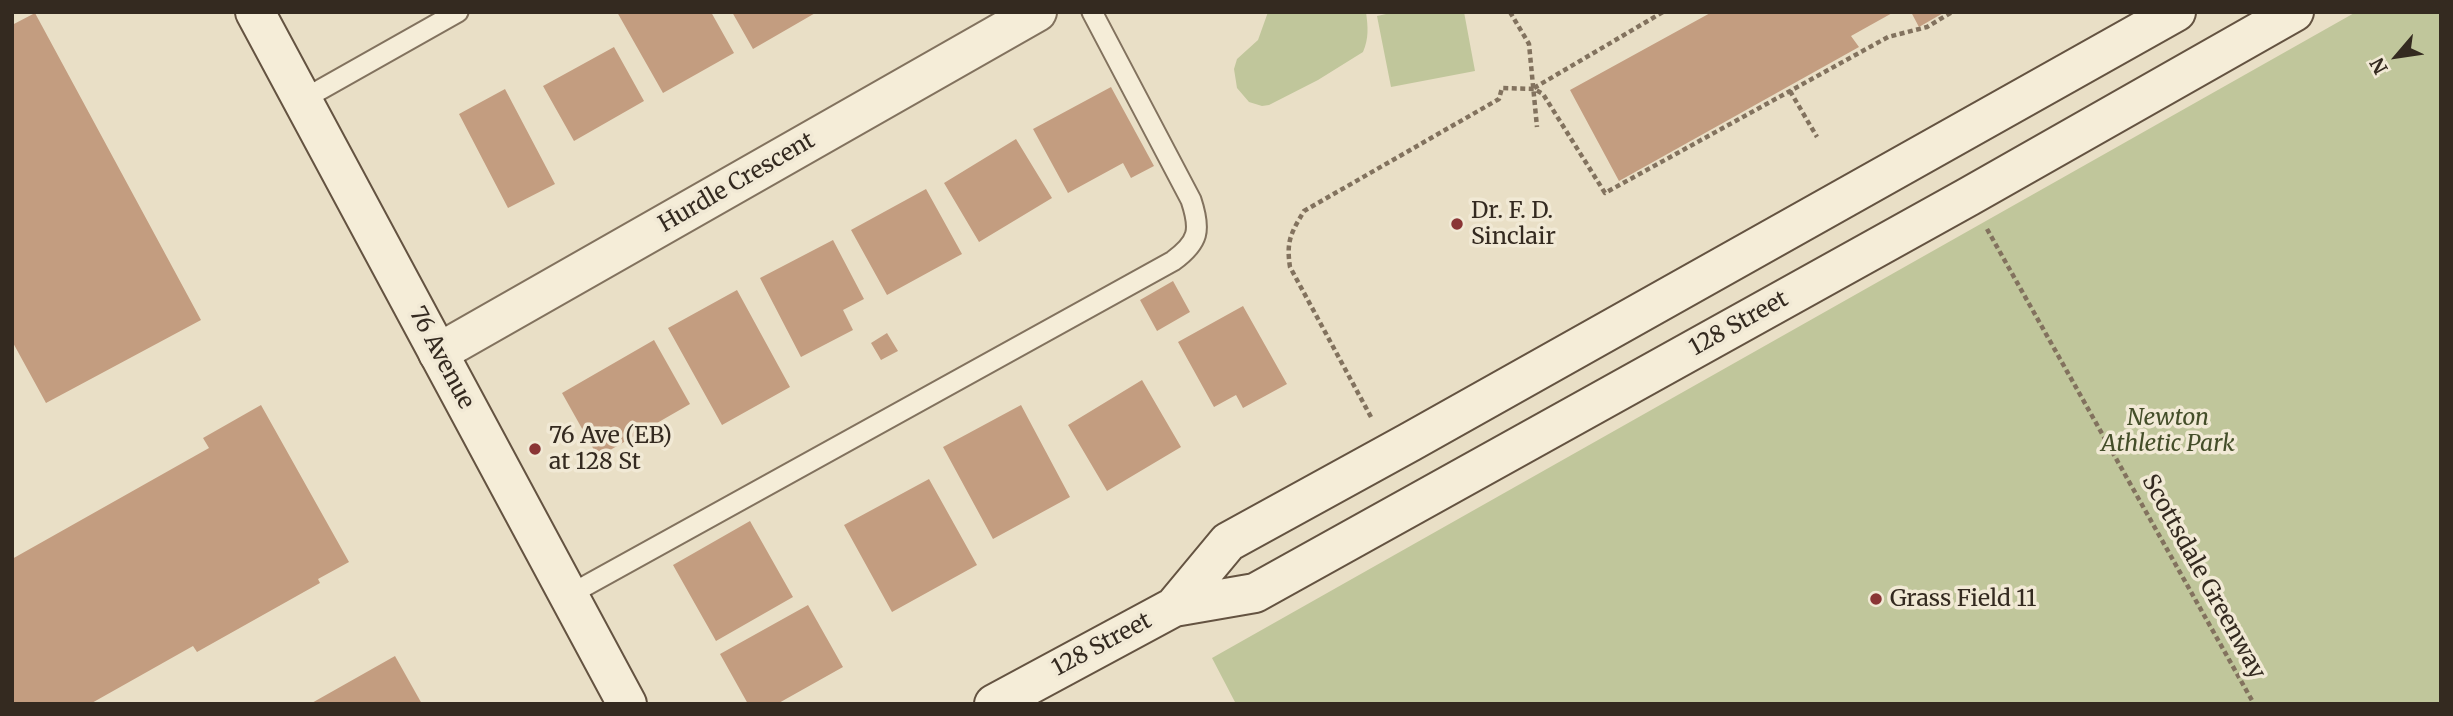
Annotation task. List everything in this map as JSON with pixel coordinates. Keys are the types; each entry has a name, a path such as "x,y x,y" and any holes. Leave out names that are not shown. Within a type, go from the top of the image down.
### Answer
{"main road":[{"name":"76 Avenue","path":"255,12 627,704"},
{"name":"Hurdle Crescent","path":"438,353 1037,12"},
{"name":"128 Street","path":"1174,607 1228,542 1422,436 2176,12"},
{"name":"128 Street","path":"994,704 1174,607 1255,593 1979,191 2294,12"}],"lane":[{"path":"302,100 458,12"},
{"path":"569,595 1173,261 1187,250 1196,237 1198,220 1191,200 1092,12"}],"path":[{"path":"1510,12 1529,44 1537,127"},
{"path":"1534,89 1663,12"},
{"path":"1371,417 1290,267 1287,249 1290,233 1304,211 1499,99 1502,88 1534,89 1543,94 1605,193 1888,37 1927,27 1952,12"},
{"path":"1790,91 1817,137"},
{"name":"Scottsdale Greenway","path":"1983,222 2254,704"}],"green space":[{"path":"1268,12 1366,12 1368,32 1363,52 1318,80 1269,105 1249,102 1237,88 1234,69 1237,59 1258,40"},
{"path":"1395,12 1464,12 1475,71 1391,87 1377,16"},
{"name":"Newton Athletic Park","path":"2356,12 2441,12 2441,704 1236,704 1212,658"}],"building":[{"path":"617,12 711,12 734,53 663,93"},
{"path":"732,12 817,12 753,49"},
{"path":"1712,12 1894,12 1851,36 1859,47 1619,181 1570,90"},
{"path":"1911,12 1945,12 1919,27"},
{"path":"35,13 201,320 46,403 12,341 12,25"},
{"path":"614,47 644,101 574,141 543,86"},
{"path":"1111,87 1154,166 1131,178 1123,163 1068,193 1033,129"},
{"path":"505,89 555,184 508,208 459,114"},
{"path":"1016,139 1052,198 979,242 944,183"},
{"path":"926,189 962,254 887,295 851,230"},
{"path":"833,240 864,299 843,310 853,330 801,357 760,278"},
{"path":"1173,281 1190,312 1157,331 1140,300"},
{"path":"737,290 790,387 722,425 668,328"},
{"path":"1243,306 1287,384 1243,408 1236,395 1214,407 1178,342"},
{"path":"887,333 898,351 881,360 871,343"},
{"path":"654,340 690,404 598,457 562,393"},
{"path":"1142,380 1181,447 1107,491 1068,425"},
{"path":"261,405 349,562 318,579 320,583 197,652 193,646 90,704 12,704 12,559 209,448 203,438"},
{"path":"1021,405 1070,497 993,539 943,447"},
{"path":"929,479 977,565 892,612 844,525"},
{"path":"750,521 793,597 716,641 673,565"},
{"path":"808,605 843,667 777,704 748,704 720,654"},
{"path":"395,656 422,704 310,704"}],"place":[{"name":"Dr. F. D. Sinclair","path":"1457,224"},
{"name":"76 Ave (EB) at 128 St","path":"535,449"},
{"name":"Grass Field 11","path":"1876,599"}]}
